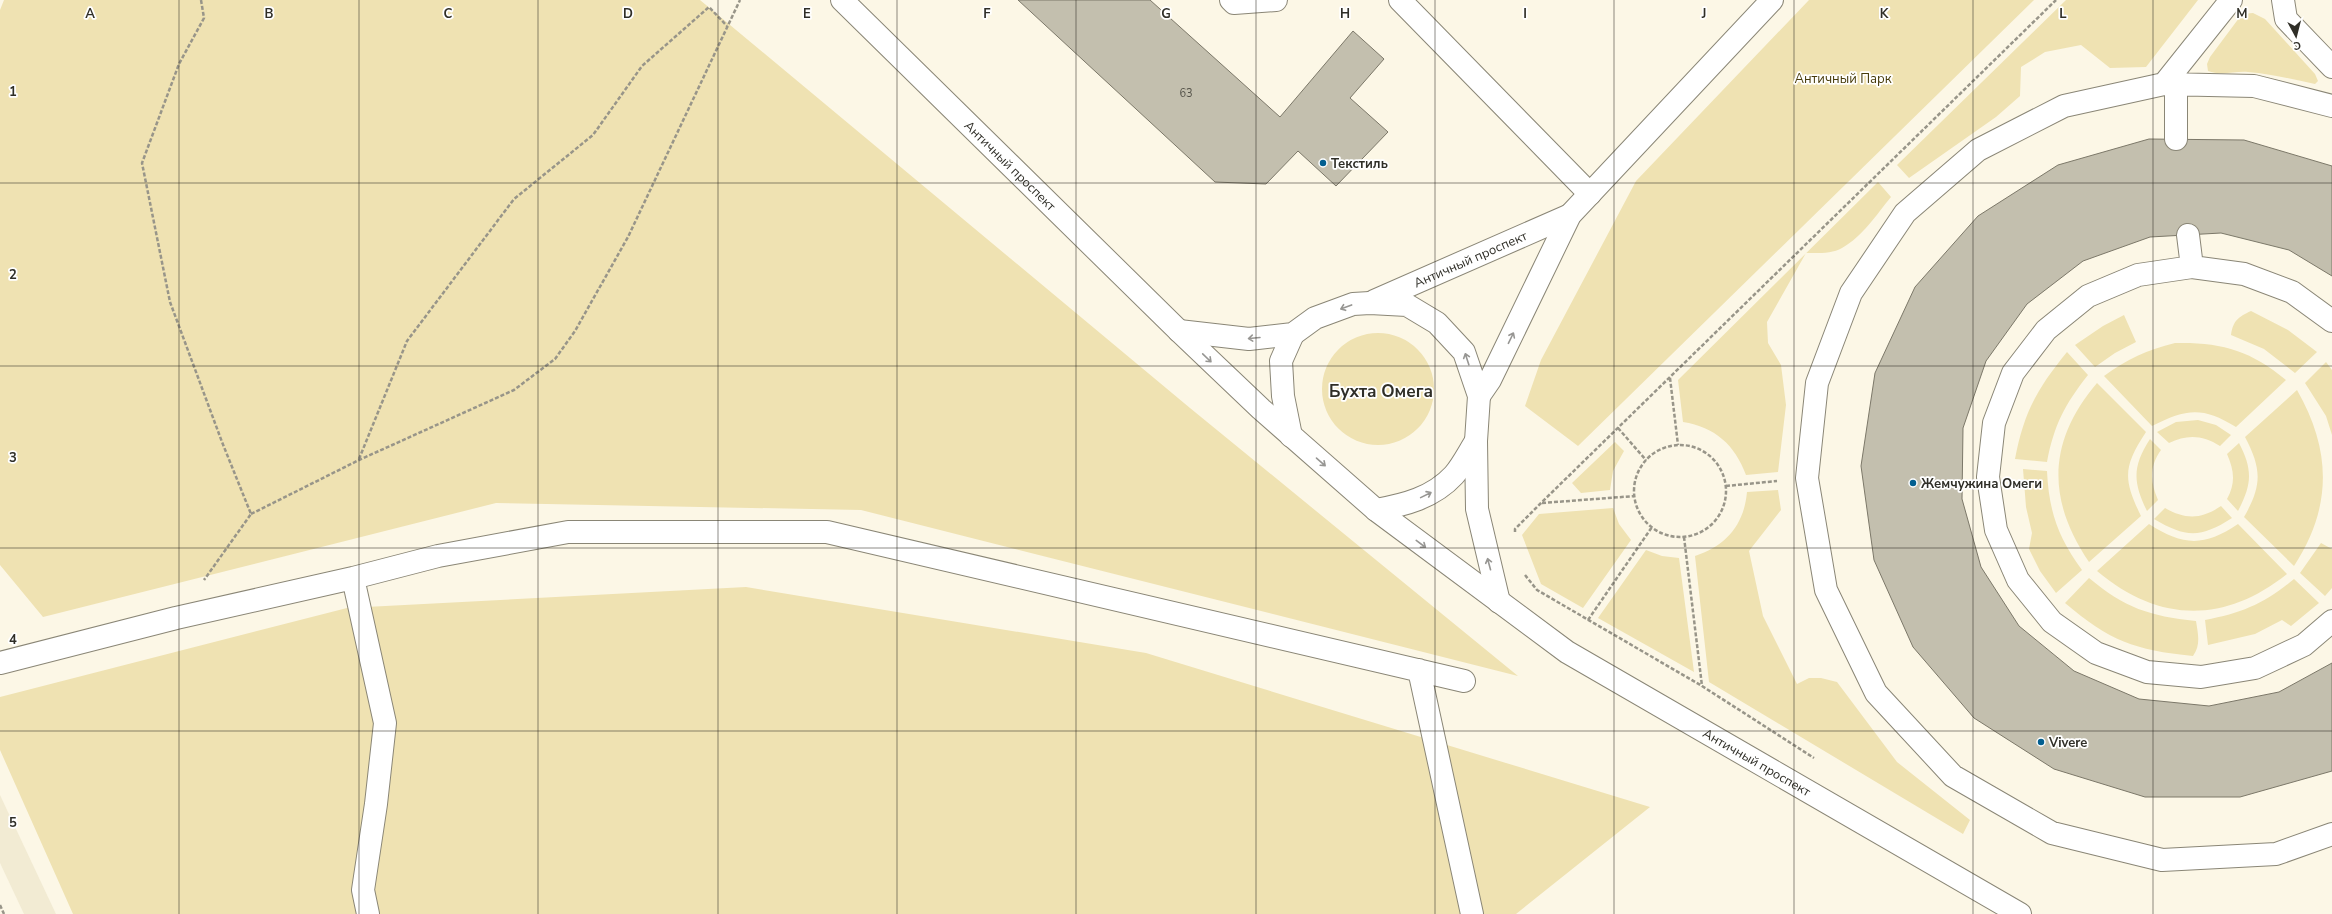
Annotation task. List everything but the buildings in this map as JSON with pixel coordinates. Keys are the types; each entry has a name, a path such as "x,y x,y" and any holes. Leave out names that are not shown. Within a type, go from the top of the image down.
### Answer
{"street":[{"name":"Античный проспект","path":"842,0 1179,331 1291,436 1376,510 1567,652 1623,686 2020,914"},
{"path":"1231,0 1234,2 1276,0"},
{"path":"1400,0 1590,194"},
{"name":"Античный проспект","path":"1479,396 1490,380 1570,215 1772,0"},
{"path":"2176,139 2170,83 2231,0"},
{"path":"2283,0 2286,19 2332,67"},
{"path":"2332,106 2254,86 2170,83 2064,106 1978,150 1906,213 1851,293 1818,383 1807,478 1826,590 1869,679 1876,693 1953,776 2052,833 2162,860 2276,854 2332,834"},
{"name":"Античный проспект","path":"1370,303 1570,215"},
{"path":"2188,235 2192,267"},
{"path":"2332,321 2292,292 2251,276 2192,267 2138,275 2088,296 2046,330 2013,373 1994,424 1988,477 1996,530 2018,580 2052,622 2096,654 2147,672 2201,677 2255,668 2304,645 2332,621"},
{"name":"Античный проспект","path":"1179,331 1249,339 1293,334 1315,318 1353,304 1370,303 1407,305 1437,323 1464,352 1479,396 1476,441 1477,509 1499,602"},
{"path":"1291,436 1283,396 1281,361 1293,334"},
{"name":"Античный проспект","path":"1376,510 1407,504 1432,492 1454,475 1476,441"},
{"path":"0,663 176,618 353,578 438,556 568,532 827,532 1464,680"},
{"path":"353,578 385,723 376,804 363,890 368,914"},
{"path":"1420,670 1472,914"}],"path":[{"path":"201,0 204,18 179,64 142,163 170,302 222,442 251,514"},
{"path":"176,618 251,514 359,460 514,390 555,359 575,331 628,236 740,0"},
{"path":"1515,536 1515,529 1541,503 2056,0"},
{"path":"359,460 407,341 514,199 593,136 642,66 709,8 727,26"},
{"path":"1670,378 1678,445"},
{"path":"1618,428 1646,460"},
{"path":"1678,445 1697,447 1712,456 1722,472 1726,486 1723,509 1713,524 1698,534 1684,537 1663,534 1647,524 1637,510 1634,490 1637,473 1646,460 1660,449 1678,445"},
{"path":"1726,486 1807,478"},
{"path":"1541,503 1635,496"},
{"path":"1588,620 1652,527"},
{"path":"1684,537 1702,686"},
{"path":"1524,573 1537,590 1702,686 1816,759"},
{"path":"0,905 4,914"}],"shaded area":[{"path":"0,795 56,914 24,914 0,863"}],"green space":[{"path":"4,0 700,0 1190,408 1518,676 861,510 496,503 43,617 0,565 0,10"},
{"name":"Античный Парк","path":"1809,0 2034,0 1578,446 1525,406 1541,360 1636,181"},
{"path":"2066,0 2198,0 2146,67 2110,68 2081,45 2045,52 2021,67 2020,96 1996,117 1909,178 1897,165"},
{"path":"2253,13 2265,19 2315,74 2318,81 2315,84 2256,73 2218,73 2208,71 2207,64 2210,57 2242,14"},
{"path":"1878,182 1891,197 1869,225 1856,238 1842,248 1824,253 1806,253"},
{"path":"1806,254 1767,322 1768,343 1781,365 1786,405 1778,472 1746,475 1730,446 1722,439 1705,428 1683,422 1678,380"},
{"path":"2251,311 2288,330 2317,352 2295,373 2264,349 2231,335 2233,326 2237,320"},
{"path":"2124,315 2136,342 2115,353 2095,367 2075,345 2103,326"},
{"path":"1378,333 1399,337 1418,349 1430,368 1434,389 1430,410 1418,429 1399,441 1378,445 1357,441 1338,429 1326,410 1322,389 1326,368 1338,349 1357,337"},
{"path":"2175,343 2207,344 2234,350 2260,361 2286,380 2236,427 2213,416 2194,412 2175,416 2152,426 2104,376 2138,356"},
{"path":"2067,352 2088,375 2073,396 2057,426 2047,462 2015,459 2027,414 2047,378"},
{"path":"2326,362 2332,370 2332,435 2326,416 2305,383"},
{"path":"2097,383 2146,432 2133,455 2128,473 2131,492 2141,516 2089,562 2075,539 2066,516 2060,494 2058,471 2061,449 2069,427 2081,405"},
{"path":"2297,390 2317,435 2323,479 2321,501 2315,523 2294,566 2244,517 2254,496 2258,477 2255,459 2245,437"},
{"path":"2198,420 2216,425 2231,435 2220,446 2214,442 2195,437 2182,438 2169,443 2157,432 2176,422"},
{"path":"2150,439 2161,450 2154,462 2152,475 2153,487 2158,500 2147,511 2142,501 2136,475 2140,458"},
{"path":"1615,442 1624,451 1613,471 1610,490 1581,493 1572,483"},
{"path":"2239,443 2247,461 2249,477 2246,493 2238,511 2227,499 2232,487 2233,476 2227,454"},
{"path":"2023,469 2047,471 2050,499 2056,524 2067,546 2082,570 2056,593 2040,571 2029,549 2032,533 2026,507"},
{"path":"1778,490 1781,510 1749,551 1763,616 1797,684 1809,678 1821,678 1837,682 1897,762 1970,820 1963,834 1709,682 1695,556 1716,546 1732,533 1742,515 1747,492"},
{"path":"2221,506 2232,518 2221,525 2202,532 2193,533 2175,530 2154,519 2165,508 2180,515 2200,516"},
{"path":"1613,508 1619,524 1631,540 1583,608 1541,584 1522,535 1539,514"},
{"path":"2149,524 2172,537 2194,541 2215,537 2238,524 2287,574 2263,590 2239,602 2216,609 2192,611 2168,608 2144,600 2120,588 2097,571"},
{"path":"2321,543 2332,549 2332,588 2325,596 2300,573"},
{"path":"1646,550 1662,556 1679,558 1694,672 1598,618"},
{"path":"2089,578 2114,597 2138,609 2179,619 2196,621 2198,644 2196,652 2193,656 2172,654 2138,647 2110,635 2081,616 2065,603"},
{"path":"2294,579 2319,603 2291,626 2282,620 2255,634 2208,645 2205,620 2231,614 2253,606 2273,595"},
{"path":"746,587 1146,653 1650,807 1516,914 73,914 0,750 0,697 347,608"}],"place":[{"name":"Текстиль","path":"1323,163"},
{"name":"Жемчужина Омеги","path":"1913,483"},
{"name":"Vivere","path":"2041,742"}],"district":[{"name":"Бухта Омега","path":"1381,391"}]}
